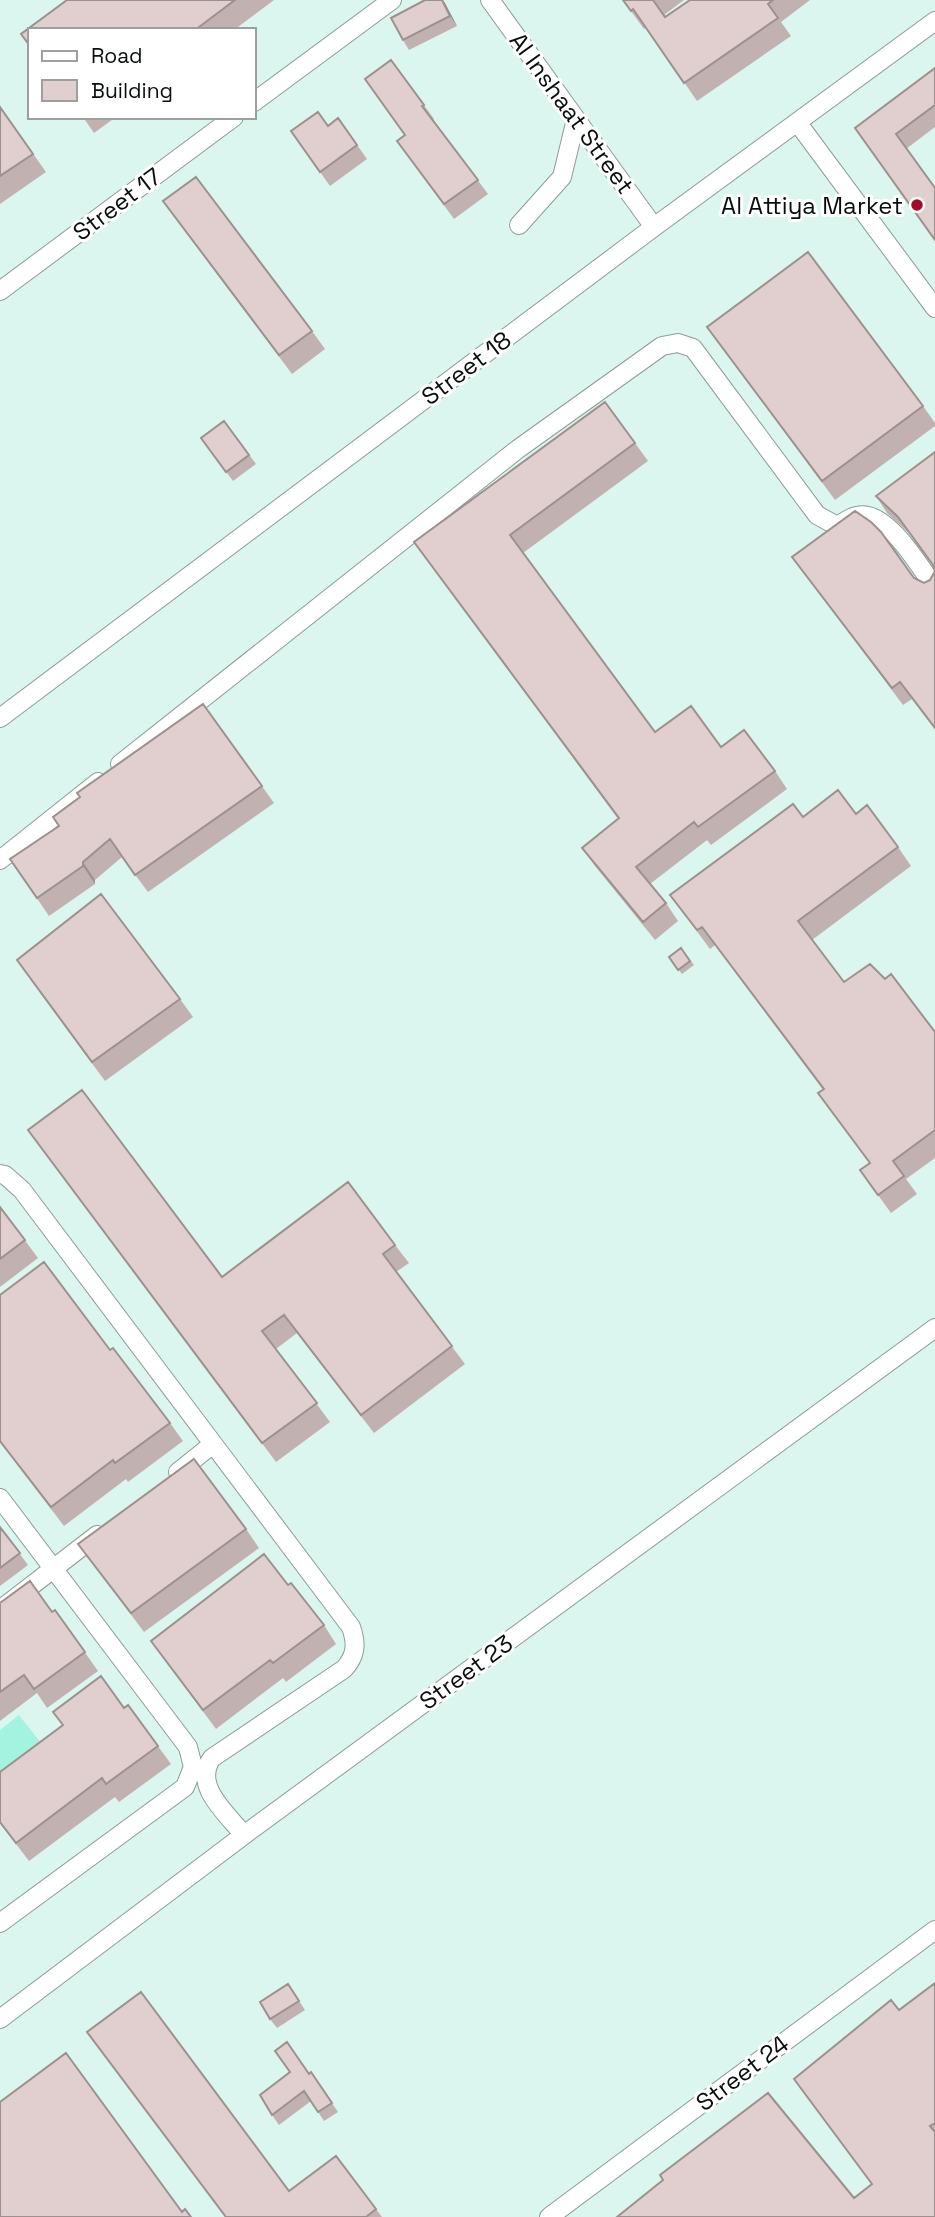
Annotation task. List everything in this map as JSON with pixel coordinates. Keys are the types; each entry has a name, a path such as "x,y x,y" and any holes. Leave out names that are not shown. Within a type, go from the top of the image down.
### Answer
{"street":[{"path":"256,101 391,0"},
{"name":"Al Inshaat Street","path":"490,0 654,227"},
{"name":"Street 18","path":"0,718 654,227 935,21"},
{"name":"Street 17","path":"0,291 231,119"},
{"path":"519,225 562,177 576,119"},
{"path":"797,122 935,307"},
{"path":"0,860 518,449 662,346 678,343 693,348 817,515 837,526 858,515 876,518 888,526 935,588"},
{"path":"0,1174 5,1175 22,1191 351,1628 356,1645 354,1654 344,1669 208,1763 204,1775 208,1788 244,1835"},
{"name":"Street 23","path":"0,2019 244,1835 935,1328"},
{"path":"160,1486 214,1444"},
{"path":"0,1498 188,1747 193,1767 185,1787 0,1923"},
{"path":"0,1610 107,1527"},
{"name":"Street 24","path":"549,2217 935,1930"}],"shaded area":[{"path":"0,0 935,0 935,2217 0,2217"}],"green space":[{"path":"19,1715 52,1757 0,1797 0,1730"}],"building":[{"path":"67,0 235,0 198,28 29,28"},
{"path":"425,0 442,0 450,16 403,40 391,18"},
{"path":"623,0 653,0 665,17 690,0 773,0 768,4 778,18 684,83 633,9 631,11"},
{"path":"28,29 28,43 21,34"},
{"path":"391,60 478,180 444,204 397,141 405,135 365,79"},
{"path":"935,68 935,105 896,134 935,188 935,240 855,128"},
{"path":"0,107 33,154 0,176"},
{"path":"318,112 328,126 338,118 357,145 320,172 291,131"},
{"path":"196,177 312,331 279,355 163,201"},
{"path":"808,252 923,406 822,481 707,327"},
{"path":"605,402 635,443 510,535 655,732 691,706 721,747 744,730 775,771 698,827 694,822 636,867 666,903 643,922 582,848 619,818 414,542"},
{"path":"224,421 249,455 226,472 201,438"},
{"path":"935,452 935,571 898,517 876,496"},
{"path":"855,511 881,532 914,578 924,583 930,580 935,571 935,728 900,682 892,688 792,557"},
{"path":"203,704 262,786 135,875 110,839 83,862 83,866 37,898 10,859 59,826 53,817 80,797 77,793"},
{"path":"838,790 856,814 867,805 898,847 798,921 844,982 870,964 885,979 891,974 935,1032 935,1130 893,1161 904,1176 878,1195 860,1170 870,1163 818,1093 824,1089 702,927 697,930 670,895 793,804 803,817"},
{"path":"101,894 180,999 92,1062 17,960"},
{"path":"681,948 690,961 678,970 669,957"},
{"path":"82,1090 222,1277 348,1182 395,1245 383,1254 452,1346 361,1415 284,1315 262,1331 317,1403 262,1443 28,1130"},
{"path":"0,1207 25,1240 0,1259"},
{"path":"44,1262 110,1350 113,1348 170,1423 115,1463 113,1460 51,1507 0,1441 0,1295"},
{"path":"194,1459 246,1529 131,1613 78,1544"},
{"path":"0,1527 20,1553 0,1568"},
{"path":"264,1554 324,1625 273,1663 270,1660 203,1710 151,1641"},
{"path":"30,1581 85,1652 34,1689 24,1675 0,1692 0,1603"},
{"path":"101,1676 124,1708 128,1705 158,1746 106,1784 102,1778 16,1843 0,1822 0,1772 63,1725 53,1712"},
{"path":"935,1983 935,2123 930,2126 935,2132 935,2217 617,2217 663,2180 660,2175 768,2093 854,2198 872,2184 794,2079 891,2000 899,2010"},
{"path":"288,1984 299,2001 270,2019 260,2002"},
{"path":"141,1992 289,2191 336,2156 376,2209 366,2217 226,2217 87,2032"},
{"path":"287,2042 332,2103 318,2112 304,2091 272,2115 260,2095 290,2072 275,2051"},
{"path":"66,2053 182,2212 185,2209 191,2217 0,2217 0,2102"}],"place":[{"name":"Al Attiya Market","path":"917,205"}]}
